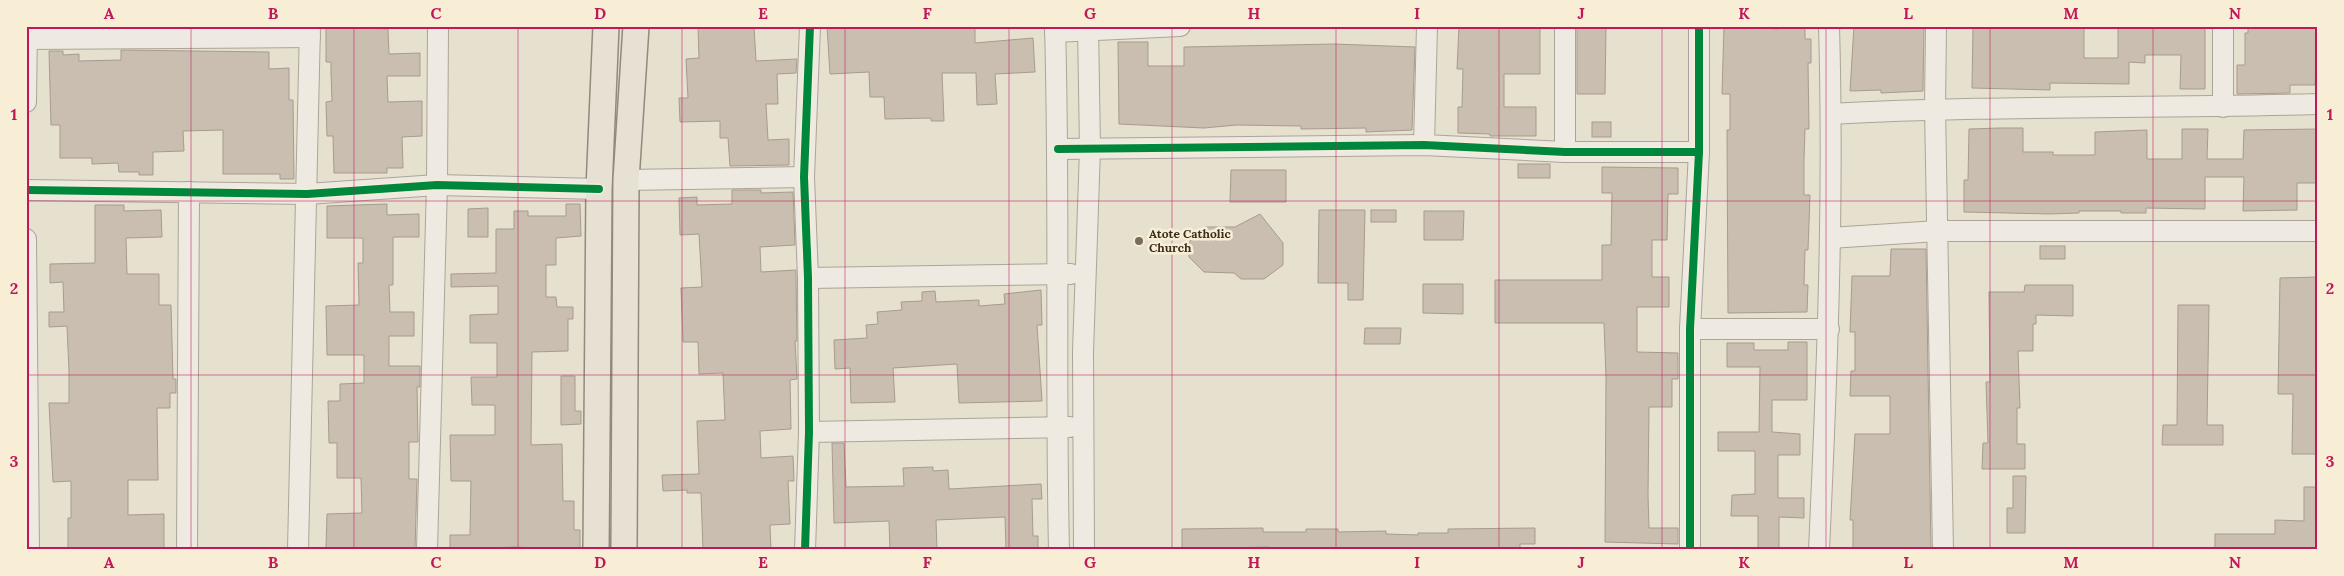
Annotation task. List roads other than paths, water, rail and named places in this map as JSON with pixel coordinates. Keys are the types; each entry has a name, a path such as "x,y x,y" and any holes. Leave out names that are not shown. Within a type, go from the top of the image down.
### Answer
{"main road":[{"path":"596,550 599,189 606,26"},
{"path":"624,550 626,180 636,26"}],"street":[{"path":"26,102 27,26"},
{"path":"427,550 437,185 438,26"},
{"path":"805,550 809,432 808,278 804,178 810,26"},
{"path":"1059,550 1056,428 1058,149 1055,29 1180,26"},
{"path":"1424,145 1428,26"},
{"path":"1564,26 1565,152"},
{"path":"1690,550 1690,329 1699,152 1699,26"},
{"path":"1819,550 1829,330 1832,114 1829,26"},
{"path":"1936,26 1935,108 1943,550"},
{"path":"2223,26 2223,107"},
{"path":"1084,550 1083,352 1090,149 1088,29"},
{"path":"27,39 176,32 310,32 298,550"},
{"path":"1832,114 1935,108 2223,107 2318,104"},
{"path":"1058,149 1424,145 1565,152 1699,152"},
{"path":"626,180 804,178"},
{"path":"26,190 307,194 437,185 599,189"},
{"path":"187,550 189,192"},
{"path":"1830,238 1938,231 2318,231"},
{"path":"26,239 29,550"},
{"path":"808,278 1086,274"},
{"path":"1690,329 1829,330"},
{"path":"809,432 1084,427"}],"place":[{"name":"Atote Catholic Church","path":"1139,241"}]}
